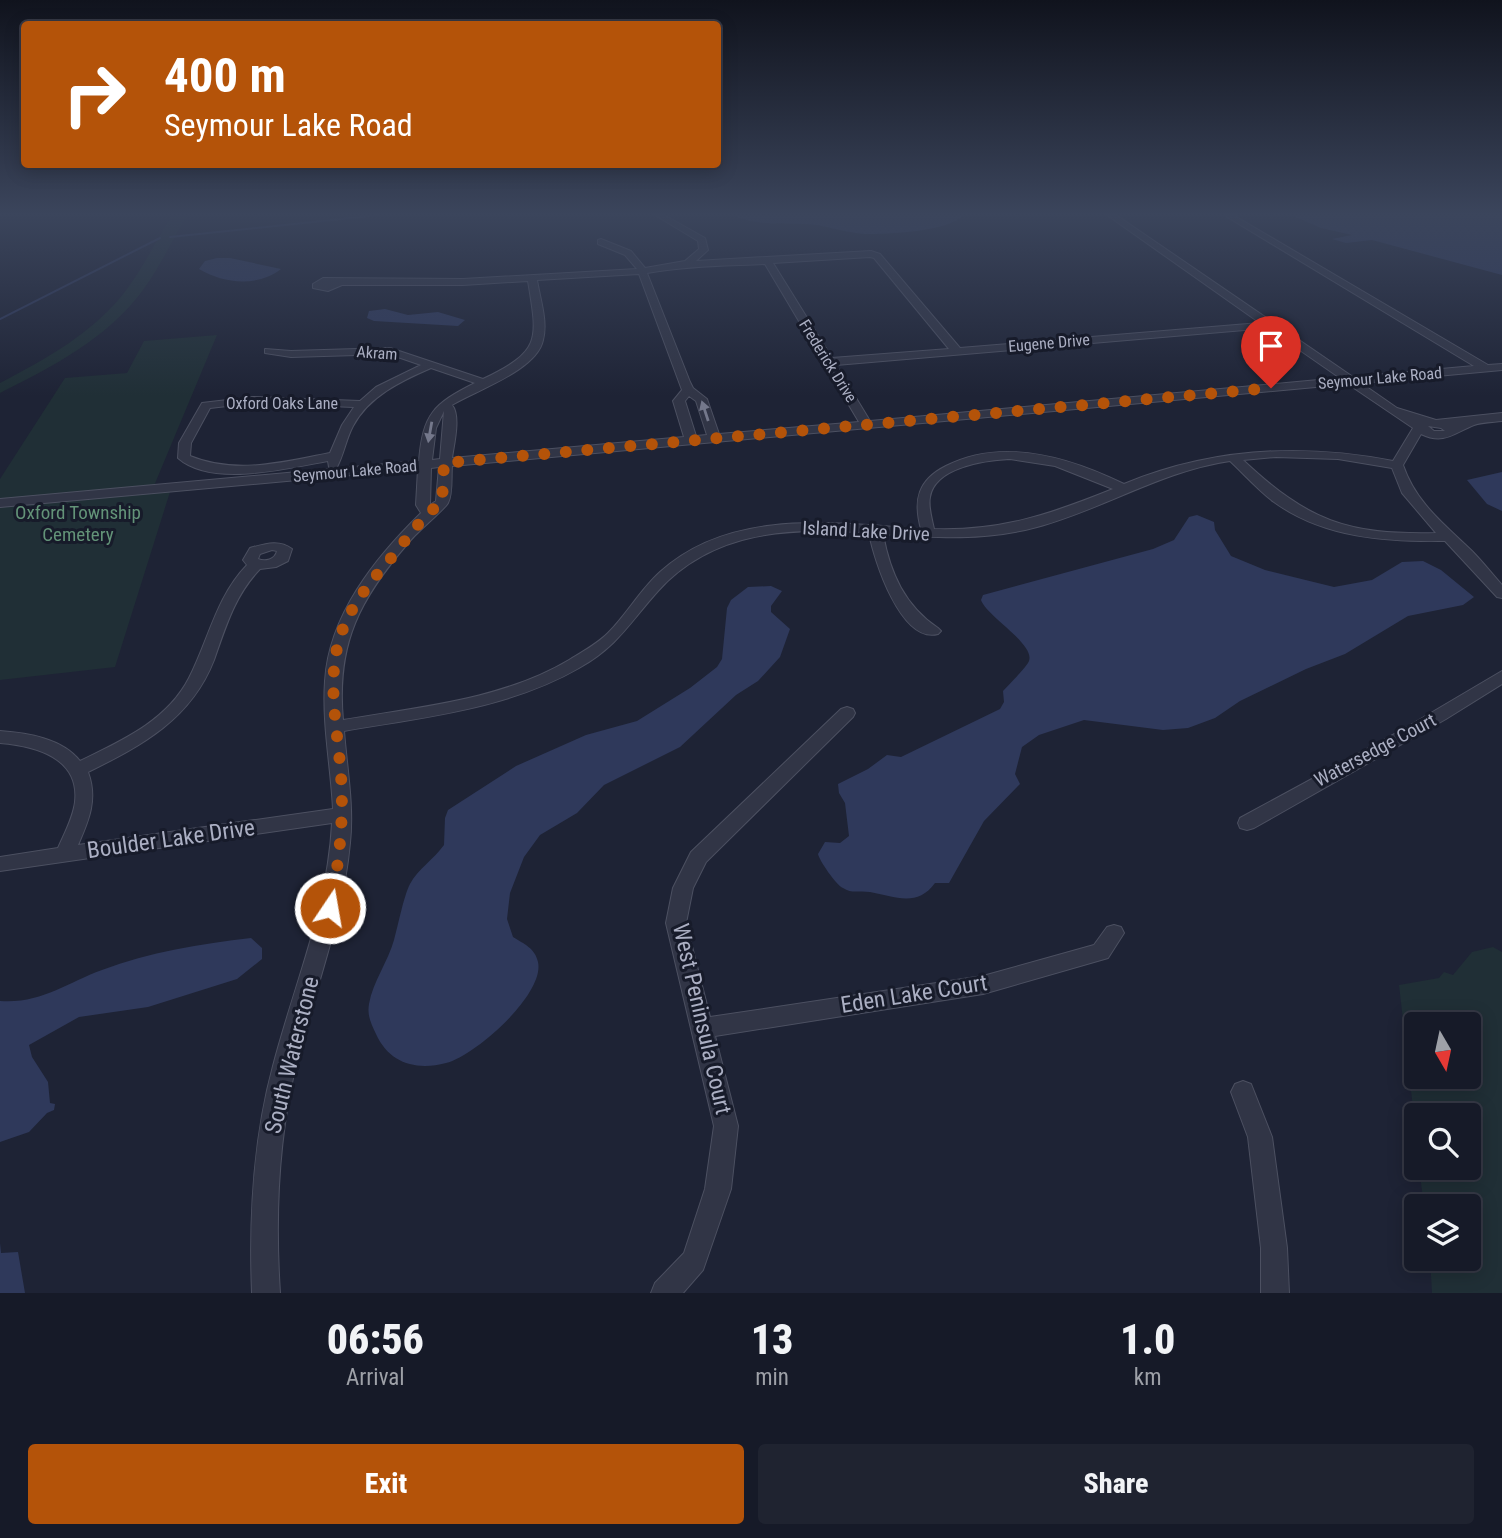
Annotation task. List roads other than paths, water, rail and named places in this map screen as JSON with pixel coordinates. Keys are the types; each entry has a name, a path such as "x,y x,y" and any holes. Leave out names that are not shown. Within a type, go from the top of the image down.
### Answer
{"street":[{"path":"338,282 393,279 463,282 574,275"},
{"path":"644,275 688,390 701,399 714,438"},
{"name":"Frederick Drive","path":"776,275 867,425"},
{"path":"893,275 957,351"},
{"path":"1198,275 1419,427 1449,434"},
{"path":"1329,275 1485,368"},
{"path":"427,513 423,505 430,424 438,409 481,382 524,361 536,349 538,331 532,278"},
{"name":"Eugene Drive","path":"828,362 1270,325"},
{"name":"Akram","path":"269,351 291,354 390,351 481,382"},
{"path":"331,473 351,416 360,404 382,388 432,364"},
{"name":"Seymour Lake Road","path":"0,503 1502,367"},
{"path":"688,390 679,401 691,440"},
{"name":"Oxford Oaks Lane","path":"335,456 250,468 212,470 184,458 185,443 204,407 253,400 360,404"},
{"path":"444,463 450,420 450,409 446,405"},
{"path":"1393,410 1434,423 1449,434"},
{"path":"1502,417 1471,422 1434,423 1419,427 1397,464 1408,494 1502,594"},
{"path":"1411,444 1449,434 1471,422"},
{"name":"Island Lake Drive","path":"337,727 456,704 555,674 610,640 648,593 677,564 719,541 745,534 792,527 834,527 929,535 985,533 1037,524 1077,511 1176,468 1235,459 1320,452 1397,464"},
{"path":"929,535 923,495 926,487 951,467 976,459 1026,457 1052,461 1086,470 1124,489"},
{"path":"1235,459 1281,501 1326,523 1392,537 1448,537"},
{"name":"South Waterstone","path":"266,1293 263,1258 271,1134 284,1068 330,908 339,864 342,815 334,680 341,636 368,586 427,513 442,502 444,463"},
{"path":"876,532 881,562 905,609 915,621 933,631"},
{"path":"76,770 151,730 178,707 200,671 226,601 256,564"},
{"name":"Watersedge Court","path":"1247,822 1315,781 1441,715 1502,676"},
{"name":"West Peninsula Court","path":"665,1293 694,1261 718,1189 726,1126 676,923 683,888 698,857 847,713"},
{"path":"0,737 34,740 50,746 64,754 76,770 85,800 65,854"},
{"name":"Boulder Lake Drive","path":"0,864 342,815"},
{"name":"Eden Lake Court","path":"702,1028 983,985 1101,952 1114,933"},
{"path":"1243,1092 1260,1137 1274,1248 1275,1293"}],"water":[{"path":"212,275 271,275 252,281"},
{"path":"385,309 408,315 438,312 465,320 458,326 374,321 367,318 369,311"},
{"path":"1502,472 1502,511 1487,504 1467,480"},
{"path":"1197,515 1214,522 1215,530 1231,556 1265,570 1334,587 1372,580 1402,562 1423,561 1441,570 1474,597 1463,605 1408,616 1345,654 1306,669 1240,701 1215,718 1188,728 1163,730 1084,720 1039,735 1022,747 1015,774 1020,784 984,821 949,883 935,883 921,896 913,898 849,891 840,886 818,854 825,842 840,843 849,836 845,803 839,793 838,784 868,769 887,755 901,757 1000,709 1004,702 1003,691 1028,663 1026,648 985,607 981,600 983,595 1153,549 1174,540 1189,517"},
{"path":"771,586 782,591 771,606 771,612 790,629 780,657 758,681 736,695 680,747 604,785 577,813 540,835 524,857 510,893 507,919 513,937 532,950 538,962 537,975 531,990 520,1006 474,1049 446,1063 414,1065 388,1052 370,1019 371,996 391,948 410,884 444,845 448,810 516,766 586,735 637,721 690,688 717,667 722,659 727,608 731,600 748,587"},
{"path":"251,938 262,948 262,959 237,979 148,1007 79,1017 29,1045 32,1057 48,1082 50,1103 55,1104 54,1110 47,1113 29,1132 0,1142 0,1001 41,996 102,970 157,954"},
{"path":"0,1243 1,1253 18,1252 25,1293 0,1293"}],"waterway":[{"path":"0,319 86,275"}],"park label":[{"name":"Oxford Township Cemetery","path":"78,523"}]}
